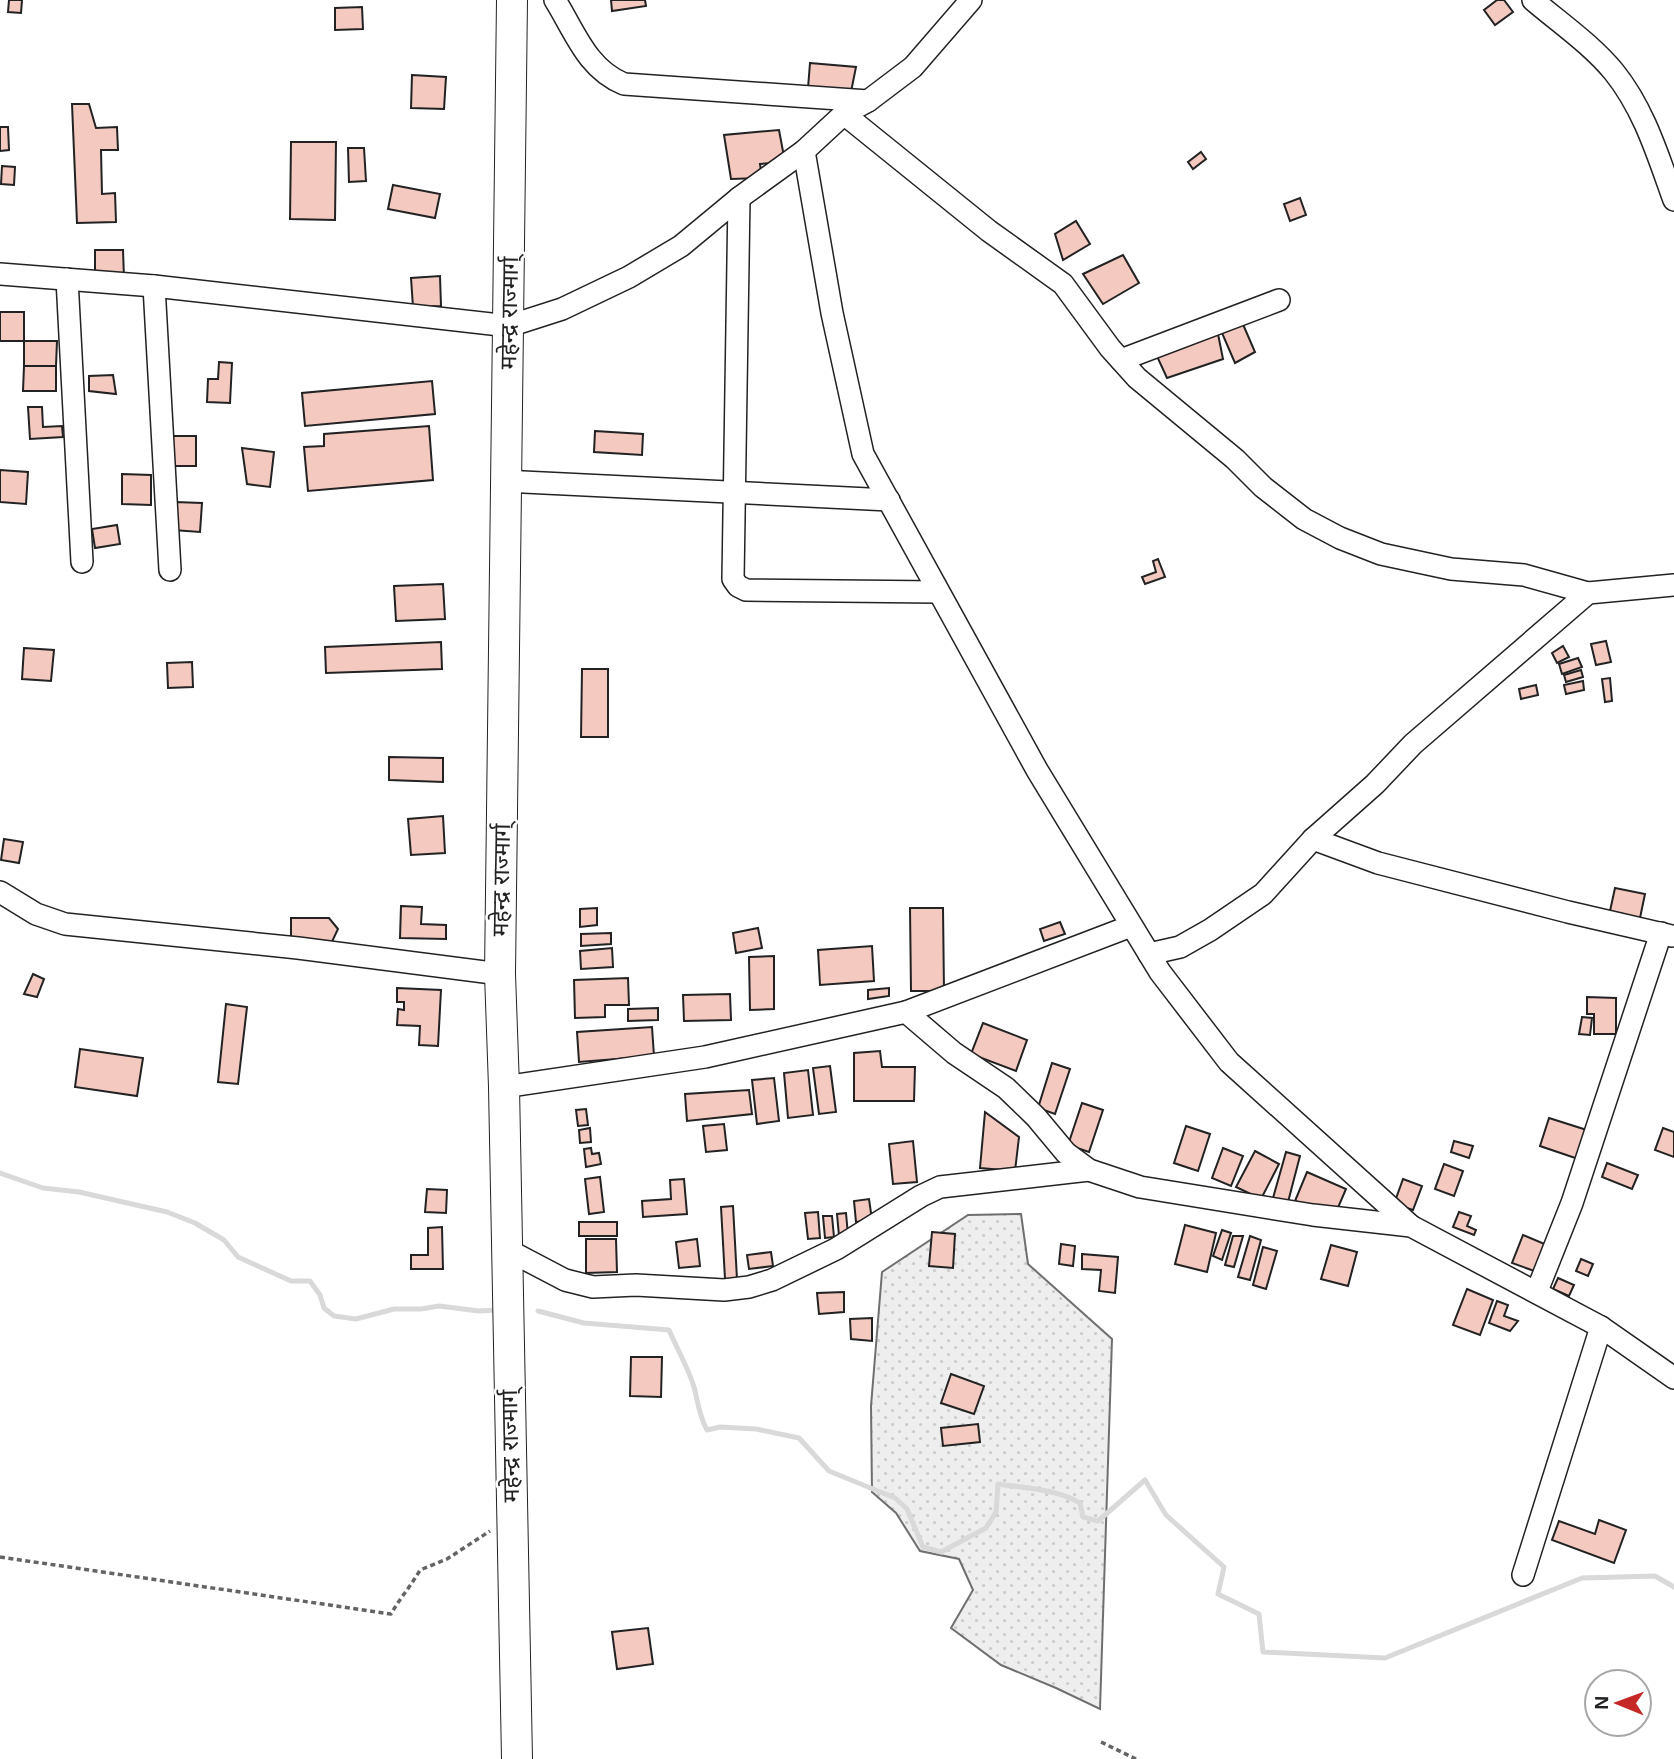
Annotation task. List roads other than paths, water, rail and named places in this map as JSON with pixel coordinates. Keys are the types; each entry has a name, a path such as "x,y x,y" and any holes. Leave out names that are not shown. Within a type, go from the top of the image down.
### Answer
{"highway":[{"name":"महेन्द्र राज्मार्ग्","path":"512,0 500,974 517,1759"}],"street":[{"path":"555,0 590,61 610,79 624,84 868,101"},
{"path":"0,274 154,286 509,326 562,309 629,277 681,246 739,198 804,151 844,114 868,101 913,67 971,0"},
{"path":"1533,0 1596,53 1615,73 1648,130 1674,200"},
{"path":"844,114 989,231 1063,284 1137,377 1236,459 1263,487 1304,519 1340,538 1381,554 1451,569 1524,575 1588,593 1674,585"},
{"path":"804,151 832,313 863,454 1037,770 1131,926 1183,1004 1229,1062 1411,1226 1537,1291 1601,1328 1674,1378"},
{"path":"739,198 733,579 738,586 746,590 938,592"},
{"path":"67,279 82,562"},
{"path":"154,286 170,570"},
{"path":"1121,360 1279,300"},
{"path":"506,481 889,500"},
{"path":"1149,954 1180,947 1263,894 1313,839 1375,784 1413,744 1588,593"},
{"path":"1313,839 1378,863 1668,935 1572,1203 1537,1291"},
{"path":"0,892 36,914 65,924 298,948 500,974"},
{"path":"504,1087 705,1056 906,1012 1131,926"},
{"path":"906,1012 954,1053 1006,1088 1036,1117 1066,1153 1089,1170 1140,1187 1312,1215 1411,1226"},
{"path":"506,1248 565,1280 593,1287 636,1285 724,1290 748,1287 772,1280 836,1250 940,1186 1089,1170"},
{"path":"1523,1575 1601,1328"}],"waterway":[{"path":"0,1173 43,1188 79,1192 167,1212 195,1223 224,1240 238,1257 291,1281 310,1281 320,1295 324,1308 334,1316 356,1319 394,1309 439,1306 479,1311 497,1310"},
{"path":"538,1311 584,1323 669,1330 692,1380 700,1414 707,1430 720,1427 756,1429 799,1438 829,1471 895,1498 907,1509 923,1547 941,1552 986,1528 996,1512 998,1484 1071,1498 1080,1503 1083,1517 1098,1521 1145,1480 1166,1515 1224,1567 1218,1594 1259,1614 1263,1652 1385,1658 1582,1578 1655,1576 1674,1587"}]}
